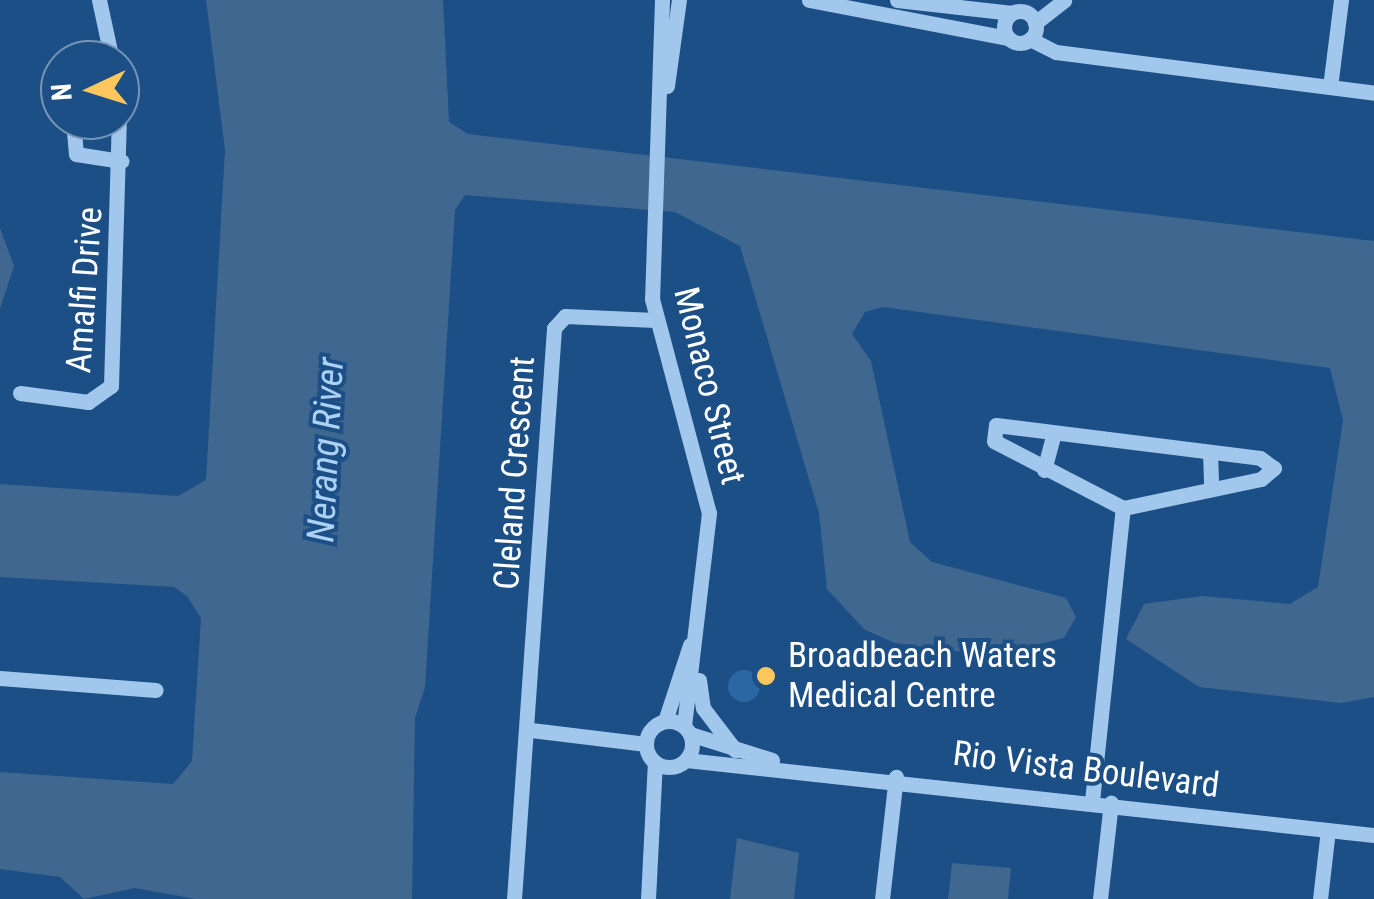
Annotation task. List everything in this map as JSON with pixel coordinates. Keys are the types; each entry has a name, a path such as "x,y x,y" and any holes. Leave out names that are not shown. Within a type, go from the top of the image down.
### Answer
{"street":[{"path":"99,0 108,40"},
{"name":"Monaco Street","path":"662,0 662,104 651,277 655,320 706,487 694,667 679,764"},
{"name":"Monaco Street","path":"662,104 679,0"},
{"path":"809,0 1030,39 1056,52 1374,93"},
{"path":"897,0 1023,8 1035,22"},
{"path":"1030,39 1035,22 1064,0"},
{"path":"1330,88 1341,0"},
{"path":"1008,38 1023,8"},
{"name":"Amalfi Drive","path":"75,140 76,154 121,161"},
{"name":"Amalfi Drive","path":"20,393 84,402 110,390 120,140"},
{"path":"627,318 651,277"},
{"name":"Cleland Crescent","path":"514,899 531,730 554,328 565,316 655,320"},
{"path":"990,430 1054,433 1210,452 1274,468 1261,480 1123,508 1044,470 990,430"},
{"path":"1044,470 1054,433"},
{"path":"1210,452 1211,489"},
{"path":"1092,801 1123,508"},
{"name":"Monaco Street","path":"646,744 664,721 698,622"},
{"path":"694,667 703,708 736,750"},
{"path":"0,678 156,690"},
{"name":"Rio Vista Boulevard","path":"664,721 736,750 791,765"},
{"path":"531,730 646,744 654,762 648,899"},
{"name":"Rio Vista Boulevard","path":"654,762 791,765 1374,835"},
{"path":"654,830 679,764"},
{"path":"882,899 896,778"},
{"path":"1100,899 1111,803"},
{"path":"1320,899 1328,830"}],"shaded area":[{"path":"744,670 755,675 760,686 755,697 744,702 733,697 728,686 733,675"}],"water":[{"name":"Nerang River","path":"206,0 443,0 449,122 468,134 1374,241 1374,697 1341,703 1199,687 1126,639 1144,604 1202,596 1290,604 1318,587 1343,420 1330,368 883,307 865,312 852,334 871,361 910,542 932,562 1066,598 1076,617 1064,638 991,656 895,643 865,630 827,589 819,513 740,246 675,212 465,195 455,210 425,687 415,718 412,899 195,899 135,888 84,899 60,877 0,869 0,772 173,784 192,761 201,618 187,596 174,587 0,577 0,484 178,496 206,480 225,150"},
{"path":"0,228 14,266 0,309"},
{"path":"737,838 799,853 794,899 730,899"},
{"path":"952,863 1011,868 1008,899 948,899"}],"place":[{"name":"Broadbeach Waters Medical Centre","path":"766,676"}]}
